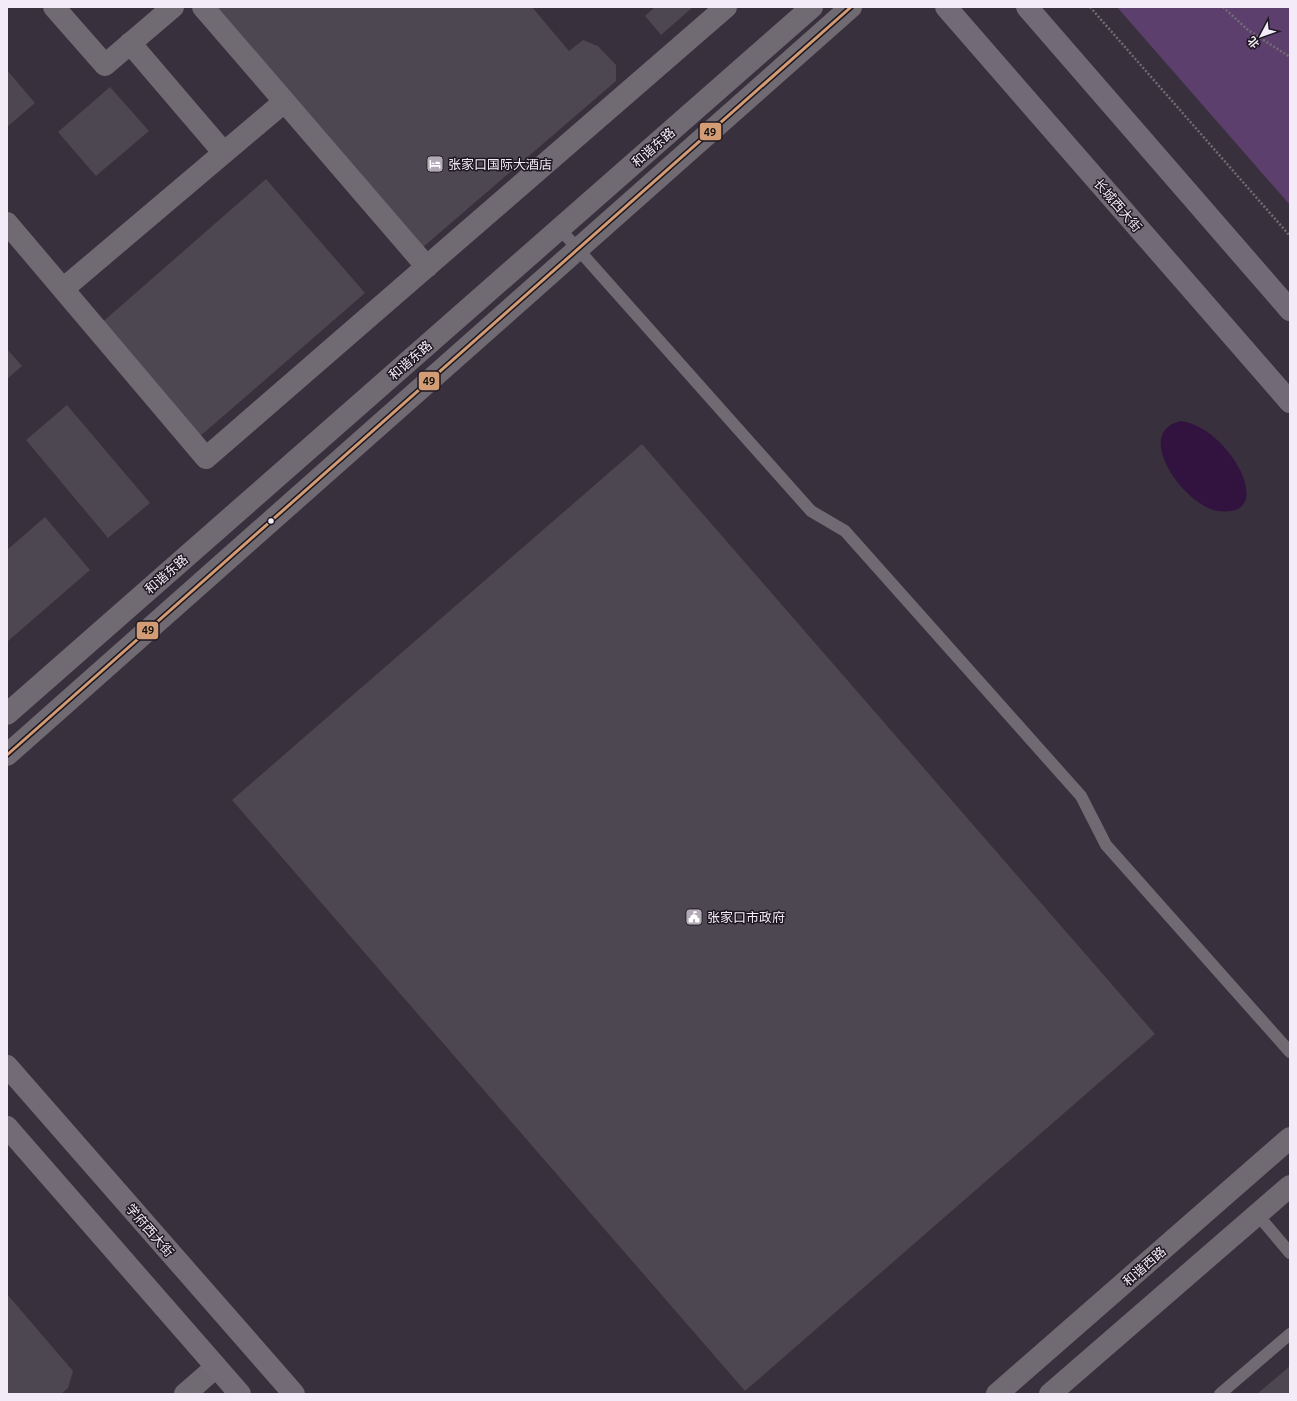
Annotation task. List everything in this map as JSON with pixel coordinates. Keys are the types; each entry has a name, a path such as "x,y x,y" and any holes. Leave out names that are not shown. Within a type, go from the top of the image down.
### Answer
{"main road":[{"name":"长城西大街","path":"946,7 1290,402"},
{"path":"1026,7 1290,310"},
{"name":"学府西大街","path":"7,1066 294,1394"},
{"path":"7,1127 240,1394"}],"street":[{"path":"54,7 105,65 173,7"},
{"path":"203,7 427,267"},
{"path":"7,223 206,458 726,7"},
{"name":"和谐东路","path":"7,714 812,7"},
{"name":"和谐东路","path":"7,755 851,7"},
{"path":"130,43 224,153"},
{"path":"63,288 284,102"},
{"name":"和谐西路","path":"997,1394 1290,1138"},
{"path":"1050,1394 1290,1186"},
{"path":"185,1394 216,1367"}],"lane":[{"path":"560,229 811,511 845,531 1076,790 1081,796 1106,845 1290,1052"},
{"path":"1258,1214 1290,1253"},
{"path":"1220,1394 1290,1334"}],"path":[{"path":"1090,7 1290,236"},
{"path":"1223,7 1248,30 1290,57"}],"shaded area":[{"path":"1117,7 1290,7 1290,205"},
{"path":"1181,421 1199,427 1216,439 1230,454 1241,471 1246,488 1245,501 1236,510 1218,511 1205,506 1191,497 1168,469 1162,453 1161,439 1167,428"}],"building":[{"name":"张家口国际大酒店","path":"214,7 532,7 569,51 583,40 598,46 616,65 616,81 422,248"},
{"path":"655,7 693,7 661,35 645,16"},
{"path":"7,70 35,103 7,127"},
{"path":"110,87 149,131 96,176 58,132"},
{"path":"266,179 365,293 198,438 99,325"},
{"path":"7,349 22,366 7,379"},
{"path":"67,405 150,503 108,538 26,440"},
{"name":"张家口市政府","path":"642,444 1155,1034 745,1391 232,800"},
{"path":"45,517 90,570 7,642 7,550"},
{"path":"7,1294 73,1371 68,1388 61,1394 7,1394"},
{"path":"1290,1366 1290,1394 1257,1394"}],"transit line":[{"name":"49","path":"7,755 851,7"}],"place":[{"name":"张家口国际大酒店","path":"435,164"},
{"name":"张家口市政府","path":"694,917"}]}
